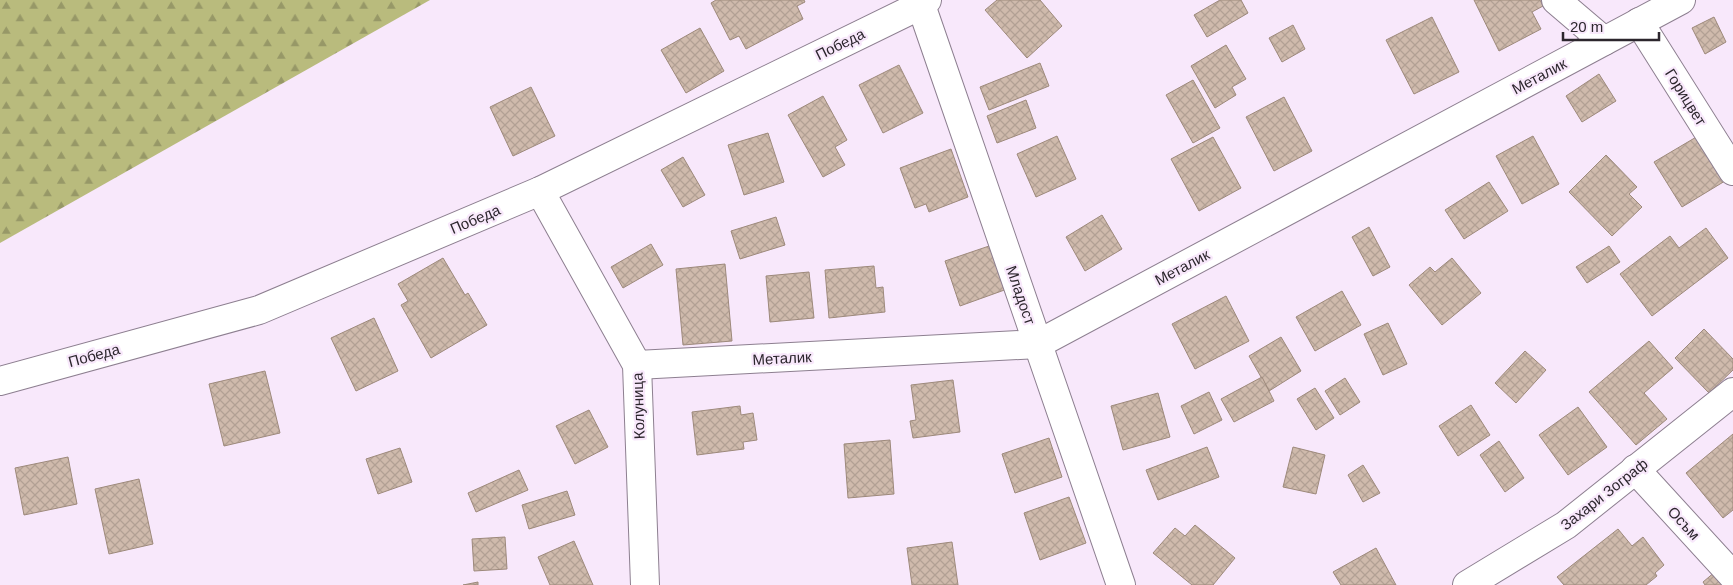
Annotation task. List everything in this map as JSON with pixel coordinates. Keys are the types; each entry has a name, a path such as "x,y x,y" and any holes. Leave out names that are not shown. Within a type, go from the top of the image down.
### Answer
{"street":[{"path":"1556,0 1604,41"},
{"name":"Металик","path":"637,365 1038,344 1681,0"},
{"name":"Победа","path":"0,381 259,310 540,191 924,2"},
{"name":"Младост","path":"924,2 1121,585"},
{"name":"Горицвет","path":"1640,22 1733,171"},
{"name":"Колуница","path":"540,191 637,365 646,585"},
{"name":"Захари Зограф","path":"1467,585 1566,525 1733,392"},
{"name":"Осъм","path":"1635,469 1733,576"}],"green space":[{"path":"0,0 430,0 0,243"}],"building":[{"path":"716,0 804,0 805,2 797,6 803,19 746,49 739,36 730,40 711,3"},
{"path":"997,0 1040,0 1062,26 1027,58 985,10"},
{"path":"1220,0 1241,0 1248,13 1207,37 1194,15"},
{"path":"1474,0 1540,0 1543,6 1532,12 1541,29 1499,51"},
{"path":"1432,17 1459,72 1414,94 1386,40"},
{"path":"1714,17 1726,42 1705,54 1692,28"},
{"path":"1293,25 1305,49 1282,62 1269,38"},
{"path":"700,28 724,71 686,93 661,50"},
{"path":"1226,45 1246,79 1232,87 1236,95 1215,108 1191,66"},
{"path":"1040,63 1049,86 989,110 980,87"},
{"path":"899,65 923,113 883,133 859,85"},
{"path":"1599,74 1616,101 1582,122 1566,96"},
{"path":"1193,80 1220,128 1193,143 1166,95"},
{"path":"531,87 555,136 513,156 490,107"},
{"path":"823,96 847,140 835,147 845,165 823,177 788,115"},
{"path":"1284,97 1312,151 1274,171 1246,117"},
{"path":"1026,100 1036,128 997,143 987,116"},
{"path":"768,133 784,182 744,195 728,145"},
{"path":"1057,136 1076,179 1036,197 1017,154"},
{"path":"1533,136 1559,184 1522,204 1496,156"},
{"path":"1698,136 1725,181 1682,207 1654,162"},
{"path":"1213,137 1241,188 1199,211 1171,159"},
{"path":"951,149 968,197 929,212 926,204 915,208 900,168"},
{"path":"1606,155 1637,187 1629,194 1642,207 1612,236 1569,192"},
{"path":"683,157 705,195 683,207 661,170"},
{"path":"1489,182 1508,211 1464,239 1445,210"},
{"path":"1102,215 1122,249 1085,271 1066,237"},
{"path":"776,217 785,245 740,259 731,231"},
{"path":"1369,227 1390,267 1373,276 1352,237"},
{"path":"1706,228 1728,258 1652,316 1620,274 1670,236 1679,248"},
{"path":"651,244 663,265 623,288 611,267"},
{"path":"995,244 1010,288 960,306 945,261"},
{"path":"1609,246 1620,262 1587,283 1576,267"},
{"path":"443,258 465,295 468,293 487,325 431,358 401,305 408,301 398,284"},
{"path":"1452,258 1481,293 1442,325 1409,285 1430,267 1435,272"},
{"path":"725,264 732,341 683,345 676,269"},
{"path":"874,266 876,288 883,287 885,312 829,318 825,270"},
{"path":"809,272 814,318 770,322 766,276"},
{"path":"1342,291 1361,325 1315,351 1296,317"},
{"path":"1226,296 1249,341 1195,369 1172,324"},
{"path":"374,318 398,371 356,391 331,338"},
{"path":"1388,323 1407,364 1383,375 1364,334"},
{"path":"1704,329 1733,359 1733,370 1709,393 1675,358"},
{"path":"1281,337 1301,371 1269,391 1249,356"},
{"path":"1649,341 1673,368 1644,393 1667,419 1636,445 1589,392"},
{"path":"1525,351 1546,370 1516,403 1495,383"},
{"path":"265,371 280,433 224,446 209,384"},
{"path":"1262,377 1274,401 1234,422 1221,399"},
{"path":"1345,378 1360,402 1340,415 1325,391"},
{"path":"953,380 960,432 913,438 910,421 916,420 911,385"},
{"path":"1315,388 1334,418 1316,430 1297,399"},
{"path":"1209,392 1222,420 1194,434 1181,406"},
{"path":"1158,393 1170,437 1123,450 1111,406"},
{"path":"1471,405 1490,435 1458,456 1439,426"},
{"path":"740,406 741,415 753,413 757,440 743,442 744,449 697,455 692,412"},
{"path":"1578,407 1607,447 1568,475 1539,435"},
{"path":"589,410 608,447 575,464 556,426"},
{"path":"1733,434 1733,510 1723,518 1686,473"},
{"path":"1049,438 1062,477 1015,493 1002,454"},
{"path":"890,440 894,494 848,498 844,444"},
{"path":"1499,441 1524,478 1505,492 1480,455"},
{"path":"1207,447 1219,477 1158,500 1146,470"},
{"path":"1293,447 1325,455 1316,494 1283,487"},
{"path":"400,448 412,482 378,494 366,459"},
{"path":"68,457 77,504 24,515 15,468"},
{"path":"1363,465 1380,493 1363,502 1348,475"},
{"path":"519,470 528,490 476,512 468,493"},
{"path":"139,479 153,544 109,554 95,489"},
{"path":"567,491 575,515 529,529 522,505"},
{"path":"1069,497 1086,543 1040,560 1024,513"},
{"path":"1195,525 1235,558 1213,585 1192,585 1153,553 1175,528 1185,536"},
{"path":"1618,529 1632,546 1643,537 1664,565 1655,573 1657,576 1646,585 1564,585 1557,577"},
{"path":"505,537 507,569 474,571 472,539"},
{"path":"574,541 593,585 550,585 538,557"},
{"path":"952,542 958,585 912,585 907,548"},
{"path":"1376,548 1396,585 1341,585 1333,572"},
{"path":"1722,566 1733,585 1705,585 1703,582"},
{"path":"478,582 478,585 463,585"}]}
